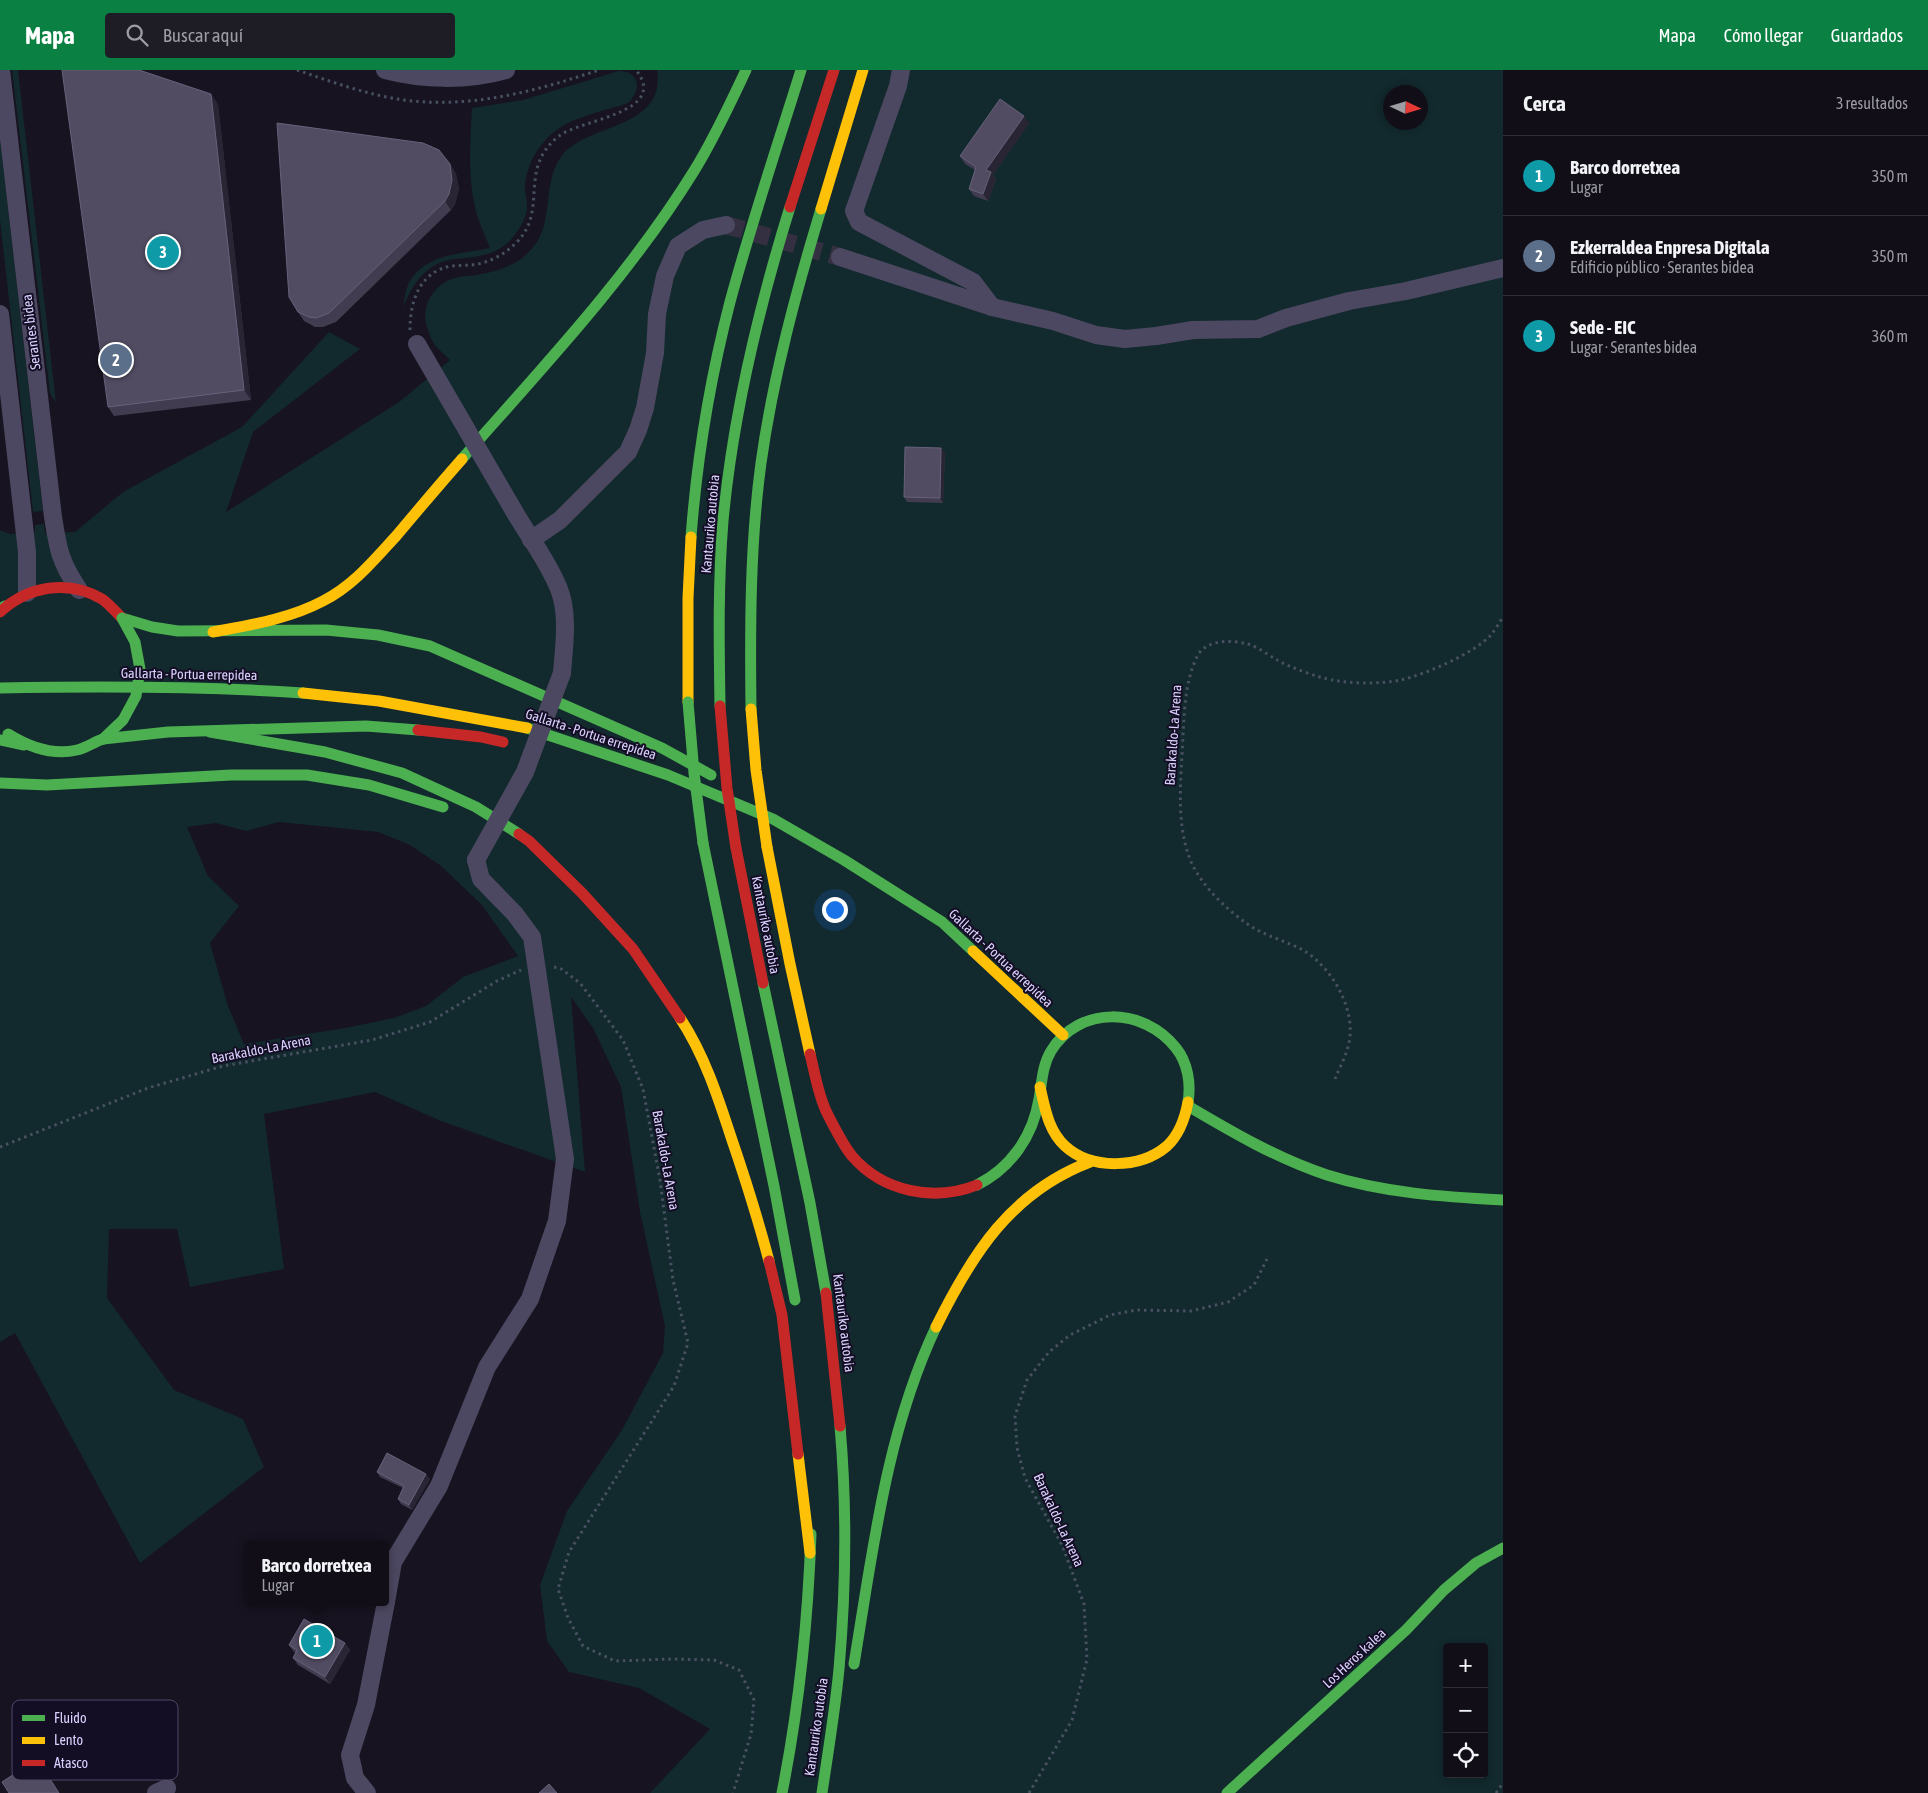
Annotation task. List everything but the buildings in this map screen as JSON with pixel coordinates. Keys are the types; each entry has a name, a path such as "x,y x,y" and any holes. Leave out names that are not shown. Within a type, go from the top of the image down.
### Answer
{"main road":[{"path":"214,632 260,624 294,615 325,600 354,580 385,548 591,310 642,246 700,162 746,70"},
{"name":"Kantauriko autobia","path":"798,1316 782,1224 703,843 694,773 688,702 688,599 691,536 699,461 712,382 751,229 801,70"},
{"name":"Kantauriko autobia","path":"822,1793 837,1687 842,1606 844,1506 835,1363 826,1290 810,1202 750,923 736,848 727,788 720,706 719,615 722,538 730,466 742,396 761,311 781,239 834,70"},
{"path":"863,70 800,283 780,360 762,462 753,550 750,622 751,709 756,770 773,885 808,1047 825,1109 850,1155 872,1174 903,1190 928,1194 950,1194 970,1188 988,1179 1004,1168 1023,1144 1036,1112 1041,1073 1046,1059 1054,1046 1063,1035 1075,1026 1102,1016 1117,1015 1145,1021 1158,1028 1178,1050 1189,1077 1190,1092 1188,1106 1177,1132 1158,1152 1145,1159 1118,1166 1090,1162 1066,1148 1051,1131 1042,1110 1040,1087"},
{"path":"2,609 27,593 53,587 79,590 103,600 122,618 135,642 140,669 136,696 123,720 103,739"},
{"path":"122,618 160,629 187,632 291,629 362,632 397,637 430,646 662,748 712,776 773,819"},
{"name":"Gallarta - Portua errepidea","path":"0,688 84,686 228,689 302,693 379,701 533,729 668,775 773,819 844,860 942,922 1063,1035"},
{"path":"0,740 50,752 77,750 103,739 168,732 366,726 481,737 544,751"},
{"path":"0,728 24,745"},
{"path":"210,732 325,752 402,773 476,806 529,841 582,893 633,949 692,1036 721,1106 757,1215 782,1315 810,1553"},
{"path":"0,783 47,785 231,774 307,775 369,785 444,807 452,812"},
{"path":"661,785 773,819"},
{"path":"478,825 508,841 582,893"},
{"path":"1188,1106 1251,1143 1298,1164 1346,1181 1419,1195 1503,1200"},
{"path":"853,1673 883,1492 902,1412 918,1365 948,1303 982,1247 1012,1212 1040,1186 1078,1166 1090,1162"},
{"path":"1476,1198 1503,1196"},
{"name":"Kantauriko autobia","path":"782,1793 804,1636 810,1553 811,1462"},
{"name":"Los Heros kalea","path":"1227,1793 1406,1630 1444,1590 1476,1564 1503,1548"},
{"path":"831,1793 843,1730"}],"street":[{"name":"Serantes bidea","path":"1,70 53,517 60,556 79,590"},
{"path":"389,70 433,77 506,70"},
{"path":"901,70 898,86 854,211 859,222 973,282 992,307"},
{"path":"531,540 560,520 628,452 645,408 655,353 657,314 664,276 678,246 704,230 726,226"},
{"path":"840,257 992,307 1053,320 1096,335 1125,339 1193,330 1258,328 1286,318 1348,301 1503,268"},
{"name":"Serantes bidea","path":"0,314 27,552 27,593"},
{"path":"389,1585 393,1562 439,1486 487,1367 530,1299 557,1221 565,1159 532,937 516,914 481,879 476,860 525,772 562,673 566,629 560,590 547,562 531,540 417,344"},
{"path":"367,1793 355,1778 350,1755 366,1705 385,1606"}],"path":[{"path":"297,70 340,84"},
{"path":"417,344 410,332 410,315 412,301 419,287 441,269 451,266 480,264 507,252 513,246 527,228 532,216 533,180 538,162 548,146 560,135 631,108 639,102 643,91 643,81 636,70"},
{"name":"Barakaldo-La Arena","path":"1335,1079 1349,1046 1349,1014 1338,986 1324,967 1303,950 1250,926 1223,905 1192,864 1183,830 1180,796 1188,678 1199,653 1215,643 1232,641 1251,645 1280,662 1333,680 1366,682 1399,680 1427,671 1461,656 1490,636 1503,618"},
{"name":"Barakaldo-La Arena","path":"0,1147 148,1088 223,1066 372,1040 430,1022 497,981 536,964 560,968 580,983 623,1040 642,1089 660,1180 673,1280 688,1342 674,1386 569,1552 558,1589 568,1618 583,1646 615,1661 714,1660 739,1670 754,1700 751,1734 733,1793"},
{"name":"Barakaldo-La Arena","path":"1029,1793 1072,1720 1087,1659 1084,1604 1062,1545 1026,1478 1017,1448 1015,1416 1027,1380 1049,1352 1070,1335 1110,1315 1136,1310 1191,1311 1228,1302 1254,1284 1267,1259"},
{"path":"1496,1793 1503,1783"}],"green space":[{"path":"12,70 18,70 56,403 50,393"},
{"path":"657,70 1503,70 1503,1793 650,1793 710,1729 639,1688 569,1672 547,1641 540,1585 567,1511 622,1430 663,1353 665,1326 640,1212 621,1087 593,1028 571,997 585,1172 441,1121 375,1092 264,1114 284,1269 190,1287 177,1229 109,1229 107,1298 174,1390 243,1419 264,1467 140,1563 15,1333 0,1342 0,530 10,534 35,533 35,525 44,524 45,533 75,532 123,492 242,427 329,332 360,349 253,432 226,512 399,402 450,360 433,342 426,323 426,309 434,291 452,279 492,272 515,263 528,253 540,236 547,212 553,174 557,163 564,153 576,143 639,114 650,103 657,89","holes":["279,822 378,832 410,845 441,866 482,905 518,956 463,977 426,1006 394,1018 244,1044 228,1006 210,943 239,906 208,876 187,827 216,823 246,831"]},
{"path":"619,71 631,74 637,82 635,93 628,103 590,114 562,126 548,137 534,156 526,179 526,215 512,238 493,252 481,256 445,261 429,269 416,283 403,308 408,285 414,275 423,267 443,257 490,248 478,218 472,191 470,164 472,108 523,100"},
{"path":"0,138 43,511 33,512 0,220"}],"tunnel":[{"path":"726,225 840,257"}],"traffic: fast":[{"path":"462,459 584,320 642,247 694,171 722,121 746,70"},
{"path":"691,537 705,419 716,360 730,302 801,70"},
{"path":"720,706 720,567 727,481 748,362 767,284 790,207"},
{"path":"751,709 753,555 761,463 786,335 821,209"},
{"path":"0,609 5,606"},
{"path":"122,618 152,627 178,631 326,630 378,635 430,646 662,748 711,775"},
{"path":"103,739 123,720 136,696 140,669 135,642 122,618"},
{"path":"0,688 152,687 303,693"},
{"path":"688,702 694,773 703,843"},
{"path":"103,739 168,732 366,726 418,730"},
{"path":"527,728 668,775 773,819 844,860 942,922 973,951"},
{"path":"210,732 325,752 402,773 476,807 519,834"},
{"path":"8,734 32,746 59,752 80,749 103,739"},
{"path":"0,740 24,745"},
{"path":"0,783 47,785 231,775 307,775 369,785 443,807"},
{"path":"703,843 774,1186 795,1300"},
{"path":"763,983 810,1203 826,1293"},
{"path":"977,1185 1000,1170 1026,1138 1036,1113 1048,1057 1063,1036 1078,1025 1094,1019 1112,1017 1130,1019 1147,1025 1163,1034 1176,1048 1186,1067 1189,1081 1188,1102"},
{"path":"1188,1106 1273,1153 1327,1175 1392,1190 1436,1196 1503,1200"},
{"path":"854,1664 875,1535 893,1450 919,1367 936,1327"},
{"path":"822,1793 837,1685 843,1609 845,1517 840,1426"},
{"path":"782,1793 802,1664 811,1534"},
{"path":"1227,1793 1406,1630 1444,1590 1476,1563 1503,1548"}],"traffic: slow":[{"path":"821,209 863,70"},
{"path":"213,632 283,617 310,607 334,595 372,563 462,459"},
{"path":"688,702 688,598 691,537"},
{"path":"303,693 379,701 527,728"},
{"path":"751,709 756,770 767,847"},
{"path":"767,847 810,1054"},
{"path":"973,951 1063,1035"},
{"path":"680,1018 696,1046 715,1091 746,1183 769,1261"},
{"path":"1040,1087 1048,1118 1059,1140 1076,1154 1102,1163 1130,1162 1156,1154 1167,1146 1175,1136 1181,1126 1188,1102"},
{"path":"936,1327 964,1275 997,1228 1016,1208 1038,1190 1062,1175 1090,1162"},
{"path":"798,1454 810,1553"}],"traffic: jam":[{"path":"790,207 834,70"},
{"path":"0,612 23,596 36,591 62,587 76,589 102,599 122,618"},
{"path":"720,706 727,788 736,848"},
{"path":"418,730 481,737 503,742"},
{"path":"519,834 529,841 582,893 633,949 680,1018"},
{"path":"736,848 763,983"},
{"path":"810,1054 819,1091 827,1113 838,1135 852,1156 865,1168 879,1178 894,1185 927,1193 944,1193 977,1185"},
{"path":"769,1261 782,1315 798,1454"},
{"path":"826,1293 840,1426"}],"place":[{"name":"Sede - EIC","path":"163,252"},
{"name":"Ezkerraldea Enpresa Digitala","path":"116,360"},
{"name":"Barco dorretxea","path":"317,1641"}]}
